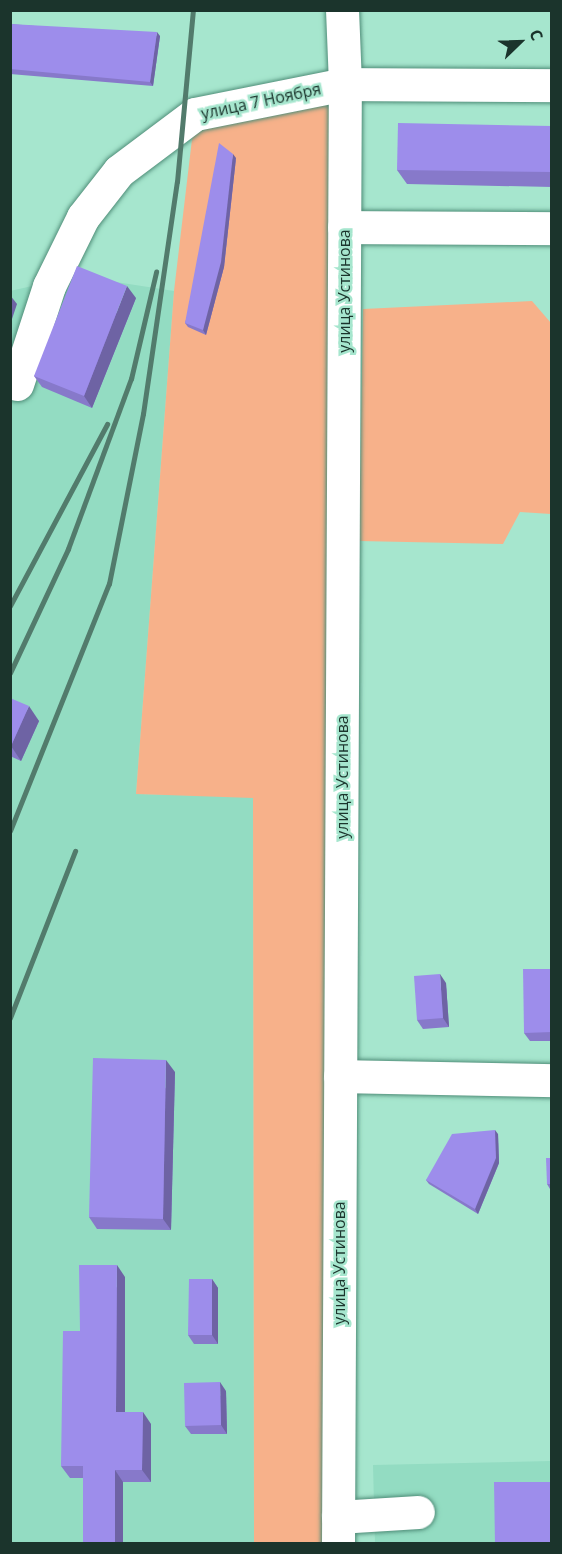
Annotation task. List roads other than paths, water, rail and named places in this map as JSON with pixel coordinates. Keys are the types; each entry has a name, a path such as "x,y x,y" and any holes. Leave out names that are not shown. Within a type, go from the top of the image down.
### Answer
{"street":[{"name":"улица Устинова","path":"338,1530 345,84 342,10"},
{"name":"улица 7 Ноября","path":"16,384 49,286 82,217 119,171 195,114 345,84 552,85"},
{"path":"344,227 552,228"},
{"path":"340,1076 552,1080"},
{"path":"338,1530 418,1512"}],"railway":[{"path":"10,831 109,584 143,414 177,182 193,10"},
{"path":"10,673 68,549 131,379 156,272"},
{"path":"10,606 107,424"},
{"path":"10,1018 75,851"}]}
